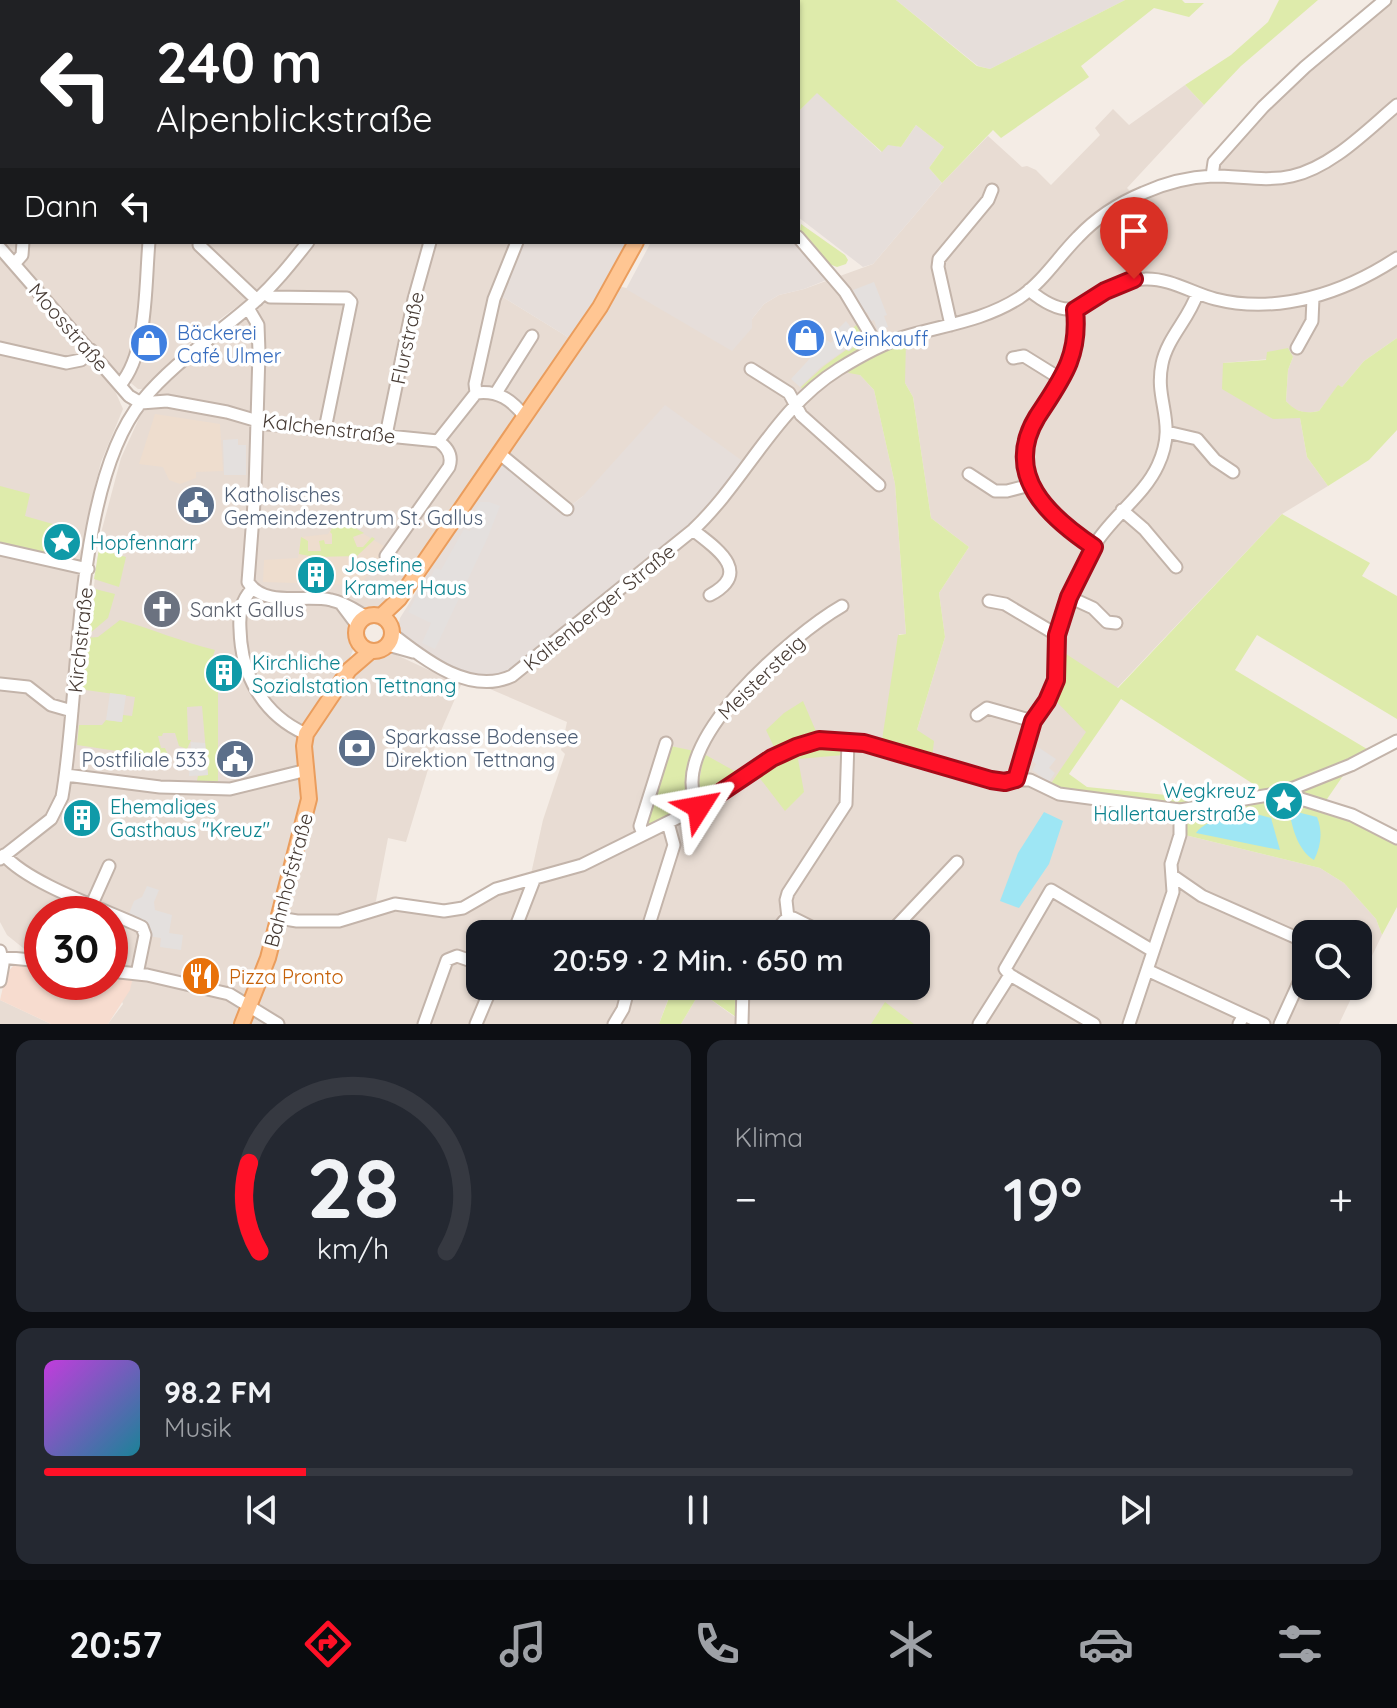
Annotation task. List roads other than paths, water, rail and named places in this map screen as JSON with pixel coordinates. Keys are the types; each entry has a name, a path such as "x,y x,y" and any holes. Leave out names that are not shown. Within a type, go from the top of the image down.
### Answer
{"main road":[{"path":"306,734 349,670 371,651 380,650 399,599 600,307 635,244"},
{"path":"349,670 361,621 388,630"},
{"path":"358,641 371,651"},
{"name":"Bahnhofstraße","path":"242,1024 263,975 309,799 304,746 306,734"}],"street":[{"path":"1212,176 1214,162 1263,107 1385,0"},
{"name":"Kaltenberger Straße","path":"388,630 413,652 462,676 488,681 504,680 520,671 605,598 693,530 718,504 772,431 795,405 829,376 878,347 990,314 1029,290 1077,237 1114,208 1145,192 1174,182 1212,176 1283,178 1305,172 1340,151 1397,105"},
{"path":"951,325 938,267 939,259 988,200 992,190"},
{"path":"800,239 845,292 878,347"},
{"path":"14,264 22,255 23,244"},
{"path":"120,385 131,372 140,336 149,244"},
{"name":"Kirchstraße","path":"2,857 54,815 62,797 95,523 114,453 131,417 177,365 256,300 306,244"},
{"name":"Flurstraße","path":"386,435 414,299 429,244"},
{"path":"476,393 475,384 494,299 516,244"},
{"path":"199,245 256,300 258,421 252,548 246,575 252,589 264,596 325,599 341,604 361,621"},
{"name":"Moosstraße","path":"0,248 120,385 141,403"},
{"path":"1029,290 1055,308 1075,310 1134,279 1161,280 1197,294 1250,305 1313,298 1355,281 1397,258"},
{"path":"1016,779 1033,721 1047,701 1056,680 1057,635 1069,597 1094,547 1157,469 1165,448 1167,432 1161,386 1162,363 1197,294"},
{"path":"256,300 270,297 347,298 351,302 325,429"},
{"path":"1297,348 1312,321 1313,298"},
{"path":"1075,310 1077,332 1073,353 1037,418 1025,459 1030,485 1038,498 1060,523 1094,547"},
{"path":"496,393 532,336"},
{"path":"0,348 66,363 81,360 91,350"},
{"path":"1013,358 1024,356 1061,379"},
{"path":"751,369 789,393 801,415 879,485"},
{"path":"386,556 449,467 451,461 447,450 438,441 476,393 496,393 525,417"},
{"name":"Kalchenstraße","path":"141,403 167,401 258,421 438,441"},
{"path":"1167,432 1193,436 1204,443 1215,460 1233,472"},
{"path":"500,454 567,509"},
{"path":"969,474 995,491 1030,485"},
{"path":"1122,510 1144,529 1176,567"},
{"name":"Kaltenberger Straße","path":"693,530 717,549 730,568 725,584 710,595"},
{"path":"0,549 88,569"},
{"path":"252,589 243,598 240,621 241,651 247,672 267,707 294,729 306,734"},
{"path":"1069,597 1093,608 1107,622 1116,623"},
{"path":"989,601 1005,604 1057,635"},
{"name":"Meistersteig","path":"699,807 692,792 692,783 699,750 714,723 767,666 842,606"},
{"path":"0,684 28,687 51,705 72,711"},
{"path":"977,715 987,708 1033,721"},
{"path":"279,918 339,921 395,904 427,910 455,910 496,889 582,865 699,807 772,758 819,740 881,746 945,769 991,780 1005,782 1016,779 1040,784 1059,794 1180,810 1281,793 1351,765 1397,741"},
{"path":"797,920 788,918 788,893 846,804 849,788 848,741"},
{"path":"643,834 640,826 666,743"},
{"path":"66,775 160,787 230,789 307,770"},
{"path":"1281,793 1352,815 1397,838"},
{"path":"1129,1024 1173,892 1171,864 1180,835 1180,810"},
{"path":"650,920 674,845 668,823"},
{"path":"2,857 74,896"},
{"path":"902,920 957,862"},
{"path":"96,896 109,866"},
{"path":"1173,876 1202,896 1292,936"},
{"path":"518,920 534,880"},
{"path":"1094,1024 1010,975 1005,969 1051,890 1153,951"},
{"path":"128,921 146,931 137,974"},
{"path":"0,981 1,955 24,958"},
{"path":"424,1024 447,960 457,956 466,959"},
{"path":"1147,970 1242,1019 1264,1024"},
{"path":"128,973 229,994 250,1004 278,1024"},
{"path":"979,1024 1010,975"},
{"path":"1280,1024 1292,998"},
{"path":"476,1024 486,1000"},
{"path":"614,1024 625,1000"},
{"path":"742,1024 743,1000"}],"water":[{"path":"1044,812 1063,821 1049,864 1019,908 1000,901 1018,853"},
{"path":"1297,812 1317,817 1320,839 1314,860 1304,851 1295,834 1290,815"},
{"path":"1260,815 1271,818 1280,850 1196,833 1216,820"}],"place":[{"name":"Weinkauff","path":"806,338"},
{"name":"Bäckerei Café Ulmer","path":"149,343"},
{"name":"Katholisches Gemeindezentrum St. Gallus","path":"196,505"},
{"name":"Hopfennarr","path":"62,542"},
{"name":"Josefine Kramer Haus","path":"316,575"},
{"name":"Sankt Gallus","path":"162,609"},
{"name":"Kirchliche Sozialstation Tettnang","path":"224,673"},
{"name":"Sparkasse Bodensee Direktion Tettnang","path":"357,748"},
{"name":"Postfiliale 533","path":"235,759"},
{"name":"Wegkreuz Hallertauerstraße","path":"1284,801"},
{"name":"Ehemaliges Gasthaus \"Kreuz\"","path":"82,818"},
{"name":"Pizza Pronto","path":"201,976"}]}
